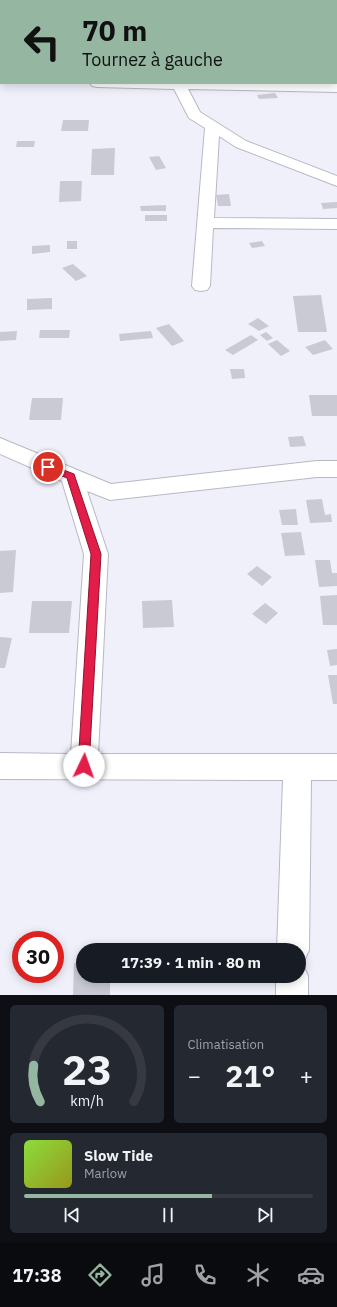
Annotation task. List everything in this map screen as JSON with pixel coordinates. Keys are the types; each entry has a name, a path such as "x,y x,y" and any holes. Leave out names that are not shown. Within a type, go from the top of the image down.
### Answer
{"street":[{"path":"125,84 337,88"},
{"path":"180,86 194,116 241,144 337,181"},
{"path":"201,286 212,126"},
{"path":"206,223 337,224"},
{"path":"0,445 26,458 110,492 317,469 337,469"},
{"path":"71,476 96,554 84,766"},
{"path":"0,766 337,767"},
{"path":"293,943 297,767"},
{"path":"292,983 292,995"}],"building":[{"path":"275,93 278,98 259,99 257,95"},
{"path":"63,120 89,120 88,131 61,131"},
{"path":"17,141 35,141 34,147 16,147"},
{"path":"115,148 114,175 91,175 92,149"},
{"path":"159,156 166,168 156,170 149,157"},
{"path":"60,181 82,181 81,201 59,202"},
{"path":"229,194 231,206 218,206 216,195"},
{"path":"337,202 337,208 323,209 321,203"},
{"path":"166,205 166,211 141,211 140,206"},
{"path":"145,215 167,215 167,221 145,221"},
{"path":"67,241 77,241 77,249 67,249"},
{"path":"262,241 265,246 252,248 249,243"},
{"path":"50,245 50,252 32,254 32,246"},
{"path":"73,264 87,276 76,281 62,268"},
{"path":"321,295 327,332 298,332 293,296"},
{"path":"52,298 52,309 27,310 27,299"},
{"path":"258,318 269,326 259,331 248,324"},
{"path":"169,324 184,341 172,346 156,328"},
{"path":"40,330 70,330 69,338 39,338"},
{"path":"17,331 16,340 0,341 0,332"},
{"path":"151,331 153,338 120,341 119,334"},
{"path":"266,332 273,338 267,341 260,335"},
{"path":"251,335 258,340 233,355 225,350"},
{"path":"277,340 290,351 281,356 268,344"},
{"path":"325,340 333,349 313,355 305,347"},
{"path":"230,369 244,369 245,378 232,379"},
{"path":"309,395 337,395 337,416 312,416"},
{"path":"32,398 63,398 61,420 29,420"},
{"path":"303,436 306,446 290,447 288,437"},
{"path":"322,499 325,515 331,514 332,522 310,523 306,500"},
{"path":"296,509 298,525 282,525 279,510"},
{"path":"301,532 305,555 285,556 281,533"},
{"path":"16,550 13,592 0,593 0,551"},
{"path":"315,560 330,560 332,573 337,573 337,586 319,587"},
{"path":"257,566 272,577 262,586 247,574"},
{"path":"337,595 337,625 323,625 320,596"},
{"path":"172,600 174,627 143,628 142,601"},
{"path":"32,601 72,601 69,633 29,633"},
{"path":"265,603 278,613 266,624 252,614"},
{"path":"0,637 12,638 5,668 0,668"},
{"path":"337,649 337,665 330,666 327,650"},
{"path":"328,675 337,675 337,704 333,704"},
{"path":"74,963 76,963 76,983 110,983 110,995 73,995"}],"route":[{"path":"48,467 71,476 96,554 84,766"}]}
